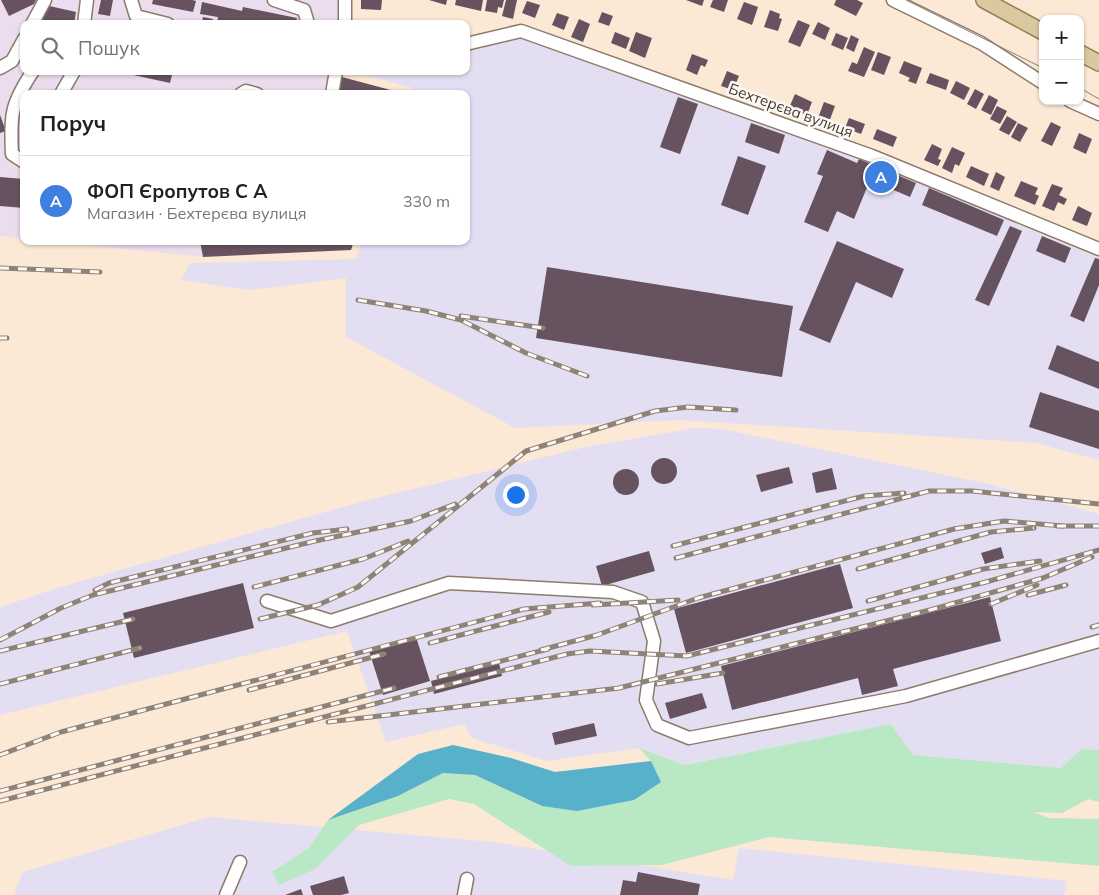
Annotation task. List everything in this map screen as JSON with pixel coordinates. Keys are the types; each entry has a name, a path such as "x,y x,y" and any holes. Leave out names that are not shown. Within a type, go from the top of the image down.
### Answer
{"main road":[{"path":"984,0 1039,30"},
{"path":"1084,55 1099,63"}],"street":[{"path":"34,20 45,0"},
{"path":"84,20 87,0"},
{"path":"131,0 136,16 152,20"},
{"path":"274,0 304,10 307,20"},
{"path":"345,0 345,20"},
{"path":"893,0 981,43 1039,80"},
{"name":"Бехтерєва вулиця","path":"470,43 521,31 872,156 1099,249"},
{"path":"0,68 12,60 20,46"},
{"path":"20,90 30,75"},
{"path":"63,90 67,75"},
{"path":"333,90 335,75"},
{"path":"20,90 10,120 12,154 20,159"},
{"path":"1079,105 1099,114"},
{"path":"268,601 330,621 449,583 613,592 642,602 654,641 646,700 657,725 689,738 906,696 1099,641"},
{"path":"226,895 240,862"},
{"path":"464,895 467,879"}],"shaded area":[{"path":"0,0 348,0 348,20 20,20 20,75 339,75 337,90 20,90 20,238 0,236"},
{"path":"522,37 860,157 1099,258 1099,460 1036,443 680,420 515,428 346,337 346,278 249,290 181,280 190,263 356,259 361,245 470,245 470,90 413,90 414,88 364,75 470,75 470,50"},
{"path":"86,245 201,245 203,257"},
{"path":"695,428 722,429 989,484 1099,514 1099,750 1081,749 1061,768 913,755 891,724 683,765 639,748 546,761 472,738 464,724 386,742 347,631 0,715 0,607 57,588 364,501 586,447"},
{"path":"209,817 492,842 733,880 739,848 1067,881 1064,895 14,895 23,872"}],"green space":[{"path":"891,724 913,755 1061,768 1081,749 1099,750 1099,802 1088,799 1062,813 1033,812 1049,818 1099,819 1099,866 769,837 662,865 571,866 474,804 449,799 359,825 315,869 279,885 272,872 309,848 328,820 398,796 443,773 475,775 541,806 651,761 639,748 684,765"}],"water":[{"path":"453,745 511,758 555,772 651,761 661,782 634,800 577,811 542,806 475,775 443,773 398,796 328,820 418,754"}],"building":[{"path":"1,0 36,0 34,4 9,16"},
{"path":"101,0 113,0 110,16 98,14"},
{"path":"153,0 196,1 193,12 152,4"},
{"path":"361,0 382,0 381,10 361,9"},
{"path":"429,0 447,0 446,5"},
{"path":"456,0 483,0 481,11 455,5"},
{"path":"487,0 504,0 502,8 498,7 497,13 485,11"},
{"path":"506,0 517,0 513,19 502,16"},
{"path":"686,0 704,0 702,6"},
{"path":"713,0 728,0 724,12 710,7"},
{"path":"836,0 857,0 863,3 856,16 834,5"},
{"path":"527,1 540,5 535,18 522,13"},
{"path":"202,2 242,11 243,7 297,18 297,20 218,20 218,17 200,14"},
{"path":"744,2 758,7 752,25 737,19"},
{"path":"45,5 76,12 75,20 42,20"},
{"path":"770,10 780,14 779,18 782,19 778,31 764,27"},
{"path":"602,12 613,16 609,26 598,22"},
{"path":"557,13 569,17 564,30 552,25"},
{"path":"203,17 213,19 213,20 202,20"},
{"path":"579,19 590,24 583,42 571,37"},
{"path":"798,20 810,25 800,47 788,42"},
{"path":"818,22 830,28 825,40 812,34"},
{"path":"615,32 630,38 626,49 611,43"},
{"path":"636,32 652,38 645,58 629,51"},
{"path":"836,33 848,38 843,50 831,45"},
{"path":"851,35 859,39 854,52 846,48"},
{"path":"864,47 875,52 864,77 848,71 852,62 857,64"},
{"path":"878,52 891,57 884,75 871,70"},
{"path":"692,54 708,60 705,67 701,65 697,75 686,70"},
{"path":"904,61 922,68 916,84 908,81 910,78 899,73"},
{"path":"727,71 739,76 733,90 721,86"},
{"path":"930,73 949,80 946,90 926,83"},
{"path":"133,75 172,75 170,83"},
{"path":"342,77 391,90 339,90"},
{"path":"956,81 970,88 964,100 950,93"},
{"path":"975,89 984,94 976,109 967,104"},
{"path":"795,94 812,102 807,115 789,108"},
{"path":"989,95 998,100 991,115 981,110"},
{"path":"678,97 698,104 680,154 660,147"},
{"path":"824,102 835,106 829,122 818,118"},
{"path":"997,106 1007,111 1000,124 990,119"},
{"path":"0,115 6,131 0,133"},
{"path":"1007,116 1017,122 1009,135 999,130"},
{"path":"849,118 865,124 861,134 845,128"},
{"path":"1051,122 1061,127 1052,146 1041,141"},
{"path":"751,123 785,135 779,154 745,142"},
{"path":"1018,123 1028,128 1020,142 1011,137"},
{"path":"877,129 897,137 893,147 873,139"},
{"path":"1079,133 1092,139 1086,154 1073,148"},
{"path":"932,144 942,149 938,159 941,160 938,166 924,160"},
{"path":"952,147 965,153 959,166 955,164 952,173 942,168"},
{"path":"827,150 857,163 859,159 916,183 910,197 870,180 854,219 837,211 828,232 804,222 823,176 817,174"},
{"path":"738,156 766,166 748,215 721,205"},
{"path":"971,166 989,174 984,186 966,177"},
{"path":"996,172 1005,177 999,191 990,187"},
{"path":"0,177 20,179 20,208 0,206"},
{"path":"1021,181 1038,188 1035,194 1039,196 1035,205 1014,196"},
{"path":"1052,184 1063,188 1059,195 1067,199 1064,205 1058,202 1054,211 1042,206"},
{"path":"929,188 1004,220 997,236 922,205"},
{"path":"1078,206 1092,213 1087,226 1072,220"},
{"path":"1010,226 1022,231 989,306 975,300"},
{"path":"1042,236 1071,248 1065,263 1036,251"},
{"path":"837,241 904,269 892,298 856,282 830,343 799,330"},
{"path":"201,245 353,245 351,250 203,257"},
{"path":"1095,258 1099,259 1099,285 1084,322 1070,316"},
{"path":"547,267 793,306 782,377 536,338"},
{"path":"1057,345 1099,362 1099,389 1048,369"},
{"path":"1040,392 1099,411 1099,449 1029,427"},
{"path":"664,458 673,462 677,471 673,480 664,484 655,480 651,471 655,462"},
{"path":"789,467 793,483 761,492 756,475"},
{"path":"832,468 837,489 816,493 812,473"},
{"path":"626,469 635,473 639,482 635,491 626,495 617,491 613,482 617,473"},
{"path":"1001,547 1004,558 985,564 981,553"},
{"path":"649,551 655,571 602,586 596,566"},
{"path":"840,564 853,608 686,653 674,609"},
{"path":"243,583 254,628 134,658 123,613"},
{"path":"990,597 1001,641 893,669 898,686 862,695 858,678 732,710 721,666"},
{"path":"416,637 430,681 383,695 369,651"},
{"path":"499,663 502,676 434,694 431,681"},
{"path":"702,693 707,708 670,719 665,703"},
{"path":"594,723 597,736 555,745 552,733"},
{"path":"638,872 700,884 698,895 620,895 623,880 636,882"},
{"path":"344,876 349,893 341,895 313,895 310,886"},
{"path":"301,889 303,895 285,895"}],"tram line":[{"path":"906,0 1039,66"},
{"path":"1084,90 1099,99"}],"railway":[{"path":"0,268 100,272"},
{"path":"358,300 426,311 461,320 526,353 587,376"},
{"path":"461,316 543,328"},
{"path":"0,338 7,338"},
{"path":"260,619 318,605 358,587 526,451 655,411 688,407 736,410"},
{"path":"676,558 929,491 972,491 1099,504"},
{"path":"673,546 864,496 904,493"},
{"path":"0,640 61,608 93,595 315,541 411,521 455,504"},
{"path":"541,650 597,635 698,598 954,529 1004,521 1063,526"},
{"path":"1057,526 1099,526"},
{"path":"858,569 991,532 1034,528"},
{"path":"95,590 109,583 313,533 347,529"},
{"path":"254,587 363,559 408,541"},
{"path":"0,801 567,654 590,651 687,656 986,582 1099,550"},
{"path":"328,722 619,688 930,610 1043,578 1092,557"},
{"path":"868,601 983,569 1040,561"},
{"path":"991,604 1037,585"},
{"path":"1028,595 1066,585"},
{"path":"593,605 678,600"},
{"path":"0,755 61,732 524,609 600,603"},
{"path":"430,643 549,612"},
{"path":"0,651 133,619"},
{"path":"1092,627 1099,625"},
{"path":"0,684 140,648"},
{"path":"439,677 548,649"},
{"path":"249,690 384,654"},
{"path":"657,684 723,673"},
{"path":"0,791 394,688"}],"place":[{"name":"ФОП Єропутов С А","path":"881,177"}]}
